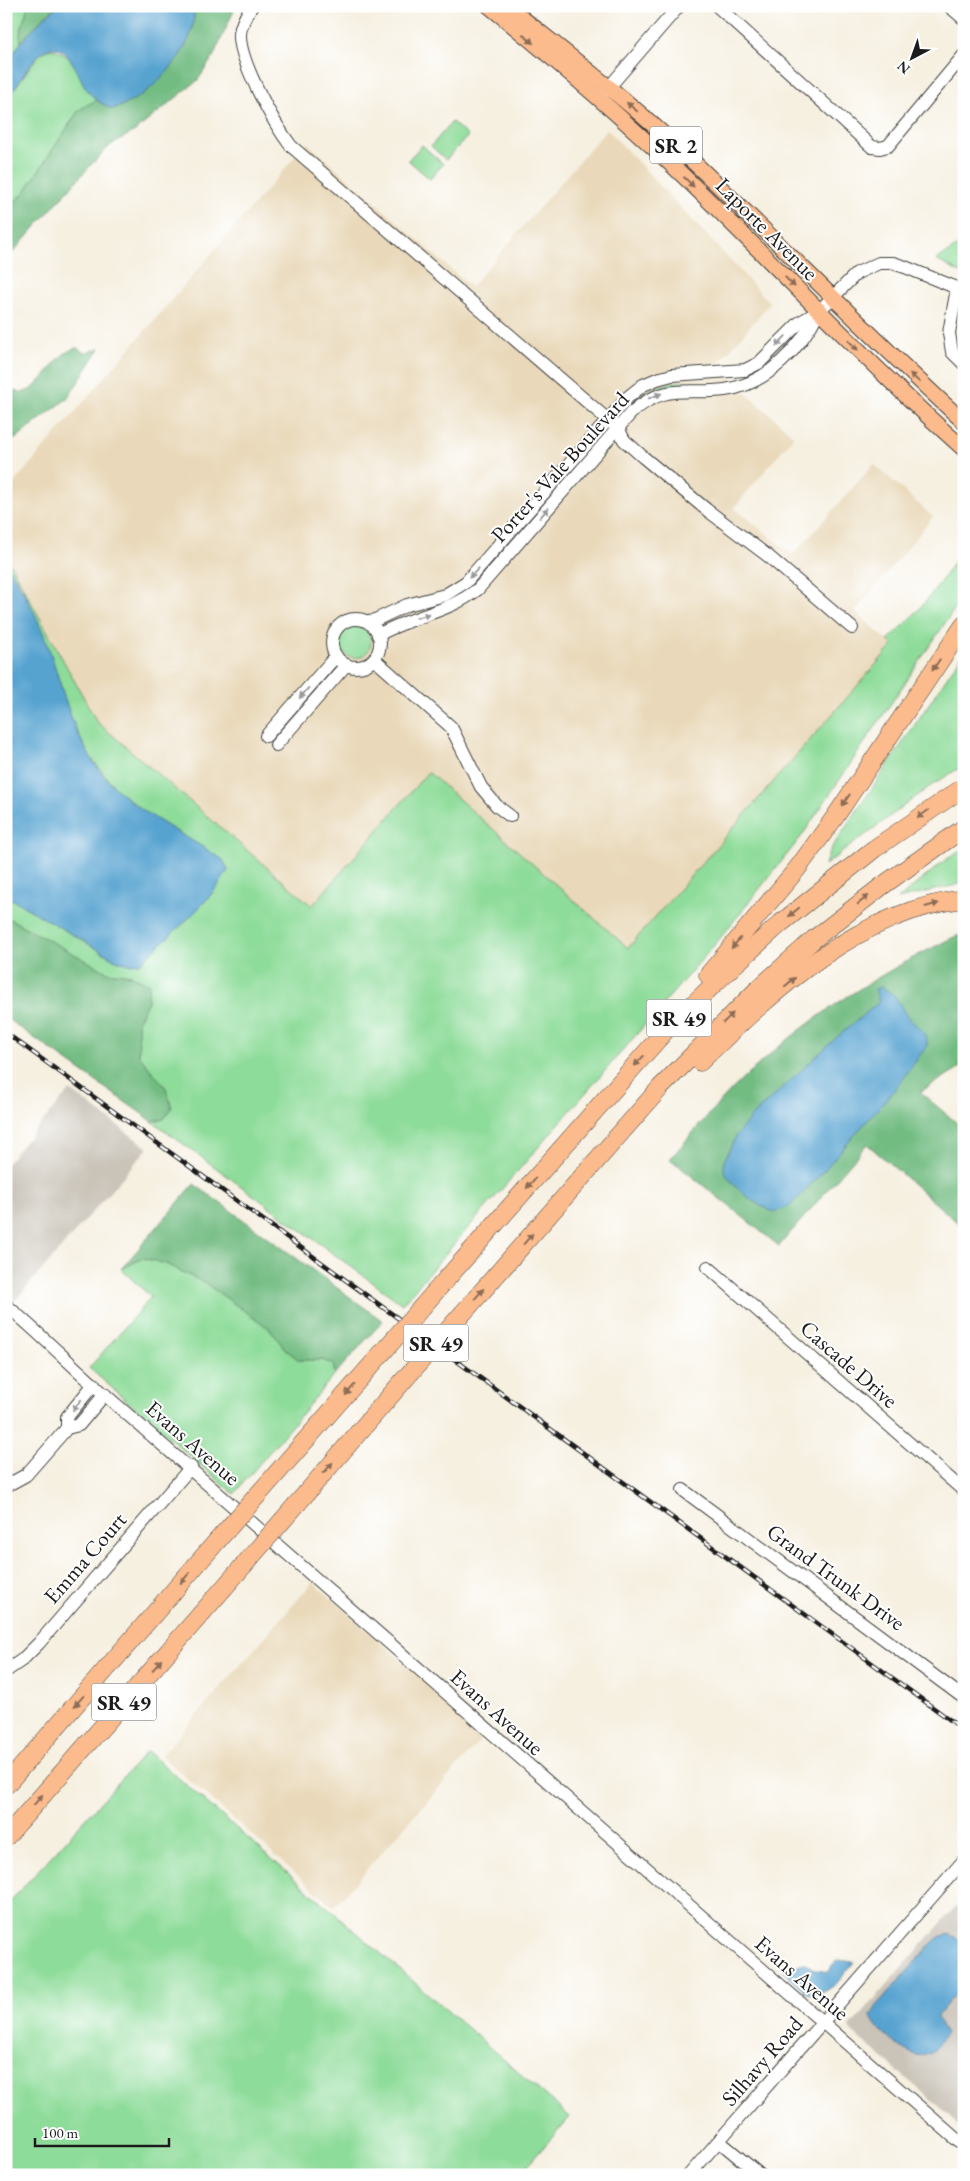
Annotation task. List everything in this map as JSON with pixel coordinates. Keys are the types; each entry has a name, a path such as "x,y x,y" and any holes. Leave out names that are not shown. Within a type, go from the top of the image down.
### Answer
{"highway":[{"path":"666,1030 698,987 797,870 835,817 964,625"},
{"name":"SR 49","path":"6,1785 217,1541 666,1030 732,967 826,885 913,821 964,787"},
{"name":"SR 49","path":"6,1837 666,1081 758,989 814,939 882,886 964,828"},
{"path":"612,1144 774,995 834,948 872,927 915,910 964,899"}],"main road":[{"name":"Laporte Avenue","path":"489,6 685,153 964,422"},
{"name":"Laporte Avenue","path":"507,6 604,93 674,167 897,390 964,449"}],"street":[{"path":"252,6 245,16 239,36 244,56 280,130 291,146 613,424 624,440 643,457 707,510 768,556 852,628"},
{"path":"604,93 679,6"},
{"path":"717,6 872,147 888,146 964,55"},
{"path":"949,6 964,19"},
{"name":"Porter's Vale Boulevard","path":"378,635 398,624 450,607 478,589 613,424 628,397 650,382 672,375 745,370 758,363 799,324 819,311 857,274 879,263 894,263 960,288"},
{"path":"960,288 949,333 952,352 964,364"},
{"name":"Porter's Vale Boulevard","path":"370,624 408,605 445,594 466,582 613,424 644,401 655,396 686,390 726,390 745,385 777,366 808,332 819,311"},
{"path":"686,390 688,384 722,372"},
{"path":"353,619 370,624 378,635 380,646 374,659 367,665 358,667 346,665 336,656 332,642 338,628 353,619"},
{"path":"266,736 336,656"},
{"path":"374,659 451,727 481,787 510,816"},
{"path":"276,745 346,665"},
{"name":"Cascade Drive","path":"708,1267 964,1491"},
{"name":"Evans Avenue","path":"6,1305 509,1749 964,2146"},
{"path":"67,1428 67,1418 94,1384"},
{"path":"6,1486 26,1474 67,1428 79,1425 105,1394"},
{"name":"Emma Court","path":"6,1671 22,1660 39,1643 191,1467"},
{"name":"Grand Trunk Drive","path":"683,1490 964,1698"},
{"name":"Silhavy Road","path":"689,2175 964,1860"},
{"path":"719,2140 760,2175"}],"shaded area":[{"path":"607,129 770,303 716,366 794,436 734,508 793,555 874,464 933,517 855,612 893,645 628,948 428,772 312,906 97,722 6,556 6,492 307,143 471,287"},
{"path":"70,1090 148,1148 14,1302 6,1296 6,1164"},
{"path":"313,1582 486,1734 334,1907 161,1756"},
{"path":"964,1897 964,2133 947,2113 852,2032 850,2027"}],"green space":[{"path":"6,6 28,6 20,34 21,42 6,68"},
{"path":"28,6 59,6 49,12 21,42 20,34"},
{"path":"193,6 236,6 213,57 198,80 135,131 111,145 6,260 6,209 24,193 79,110 96,100 111,109 125,104 140,95 168,69 180,53 188,36 193,21"},
{"path":"51,49 67,57 96,100 79,110 24,193 6,209 6,100 41,53"},
{"path":"452,122 468,136 446,160 431,146"},
{"path":"422,145 443,164 430,179 408,160"},
{"path":"964,242 964,275 936,260"},
{"path":"77,348 85,353 100,348 68,398 6,446 6,386 17,392 27,391 35,386 67,352"},
{"path":"671,382 685,382 683,386 652,390 626,409 643,392"},
{"path":"964,543 964,595 801,837 717,942 402,1304 152,1121 164,1119 166,1088 139,1056 138,1020 148,1001 131,975 107,972 6,917 6,896 116,960 129,964 140,963 199,907 220,883 228,870 223,860 143,811 116,789 88,754 70,716 48,645 21,584 6,565 6,556 97,722 312,906 428,772 628,948 893,645 888,640 910,619 940,583"},
{"path":"355,626 361,627 366,631 370,636 370,648 366,653 361,657 355,658 349,657 344,653 340,648 339,642 340,636 344,631 349,627"},
{"path":"964,652 964,765 929,787 825,865 829,852"},
{"path":"964,849 964,883 898,899 947,859"},
{"path":"6,917 107,972 131,975 149,984 148,1001 138,1020 139,1056 166,1088 172,1108 164,1119 152,1121 6,1018"},
{"path":"964,935 964,1065 920,1092 964,1129 964,1228 867,1144 779,1246 670,1159 714,1108 747,1075 802,1029 861,988 892,970 956,936"},
{"path":"194,1184 383,1321 335,1374 333,1364 322,1360 299,1360 285,1349 270,1329 205,1283 166,1264 143,1258 121,1269"},
{"path":"143,1258 166,1264 205,1283 270,1329 285,1349 299,1360 322,1360 333,1364 335,1374 234,1494 89,1368 151,1297 121,1269"},
{"path":"147,1751 570,2117 519,2175 6,2175 6,1906"}],"water":[{"path":"59,6 193,6 194,21 189,38 181,54 169,70 156,84 126,104 111,109 96,100 85,87 69,58 57,48 49,48 36,57 6,100 5,73 14,52 28,34"},
{"path":"6,565 25,594 35,614 48,646 75,727 88,753 100,771 131,801 223,860 228,870 220,883 188,919 140,963 129,964 116,960 6,896"},
{"path":"881,987 894,995 907,1016 923,1032 927,1040 927,1046 895,1089 820,1175 789,1207 774,1212 767,1209 739,1189 724,1170 724,1161 736,1136 751,1117 837,1037 879,1002 875,989"},
{"path":"949,1934 964,1942 964,1984 937,2016 946,2033 938,2045 929,2054 922,2056 914,2054 896,2044 879,2030 871,2016 876,2007 932,1943 939,1937"},
{"path":"838,1960 854,1962 840,1980 830,1988 817,1993 809,1994 788,1977 783,1967 805,1964 817,1970 829,1972 832,1965"}],"railway":[{"path":"6,1033 964,1730"}]}
